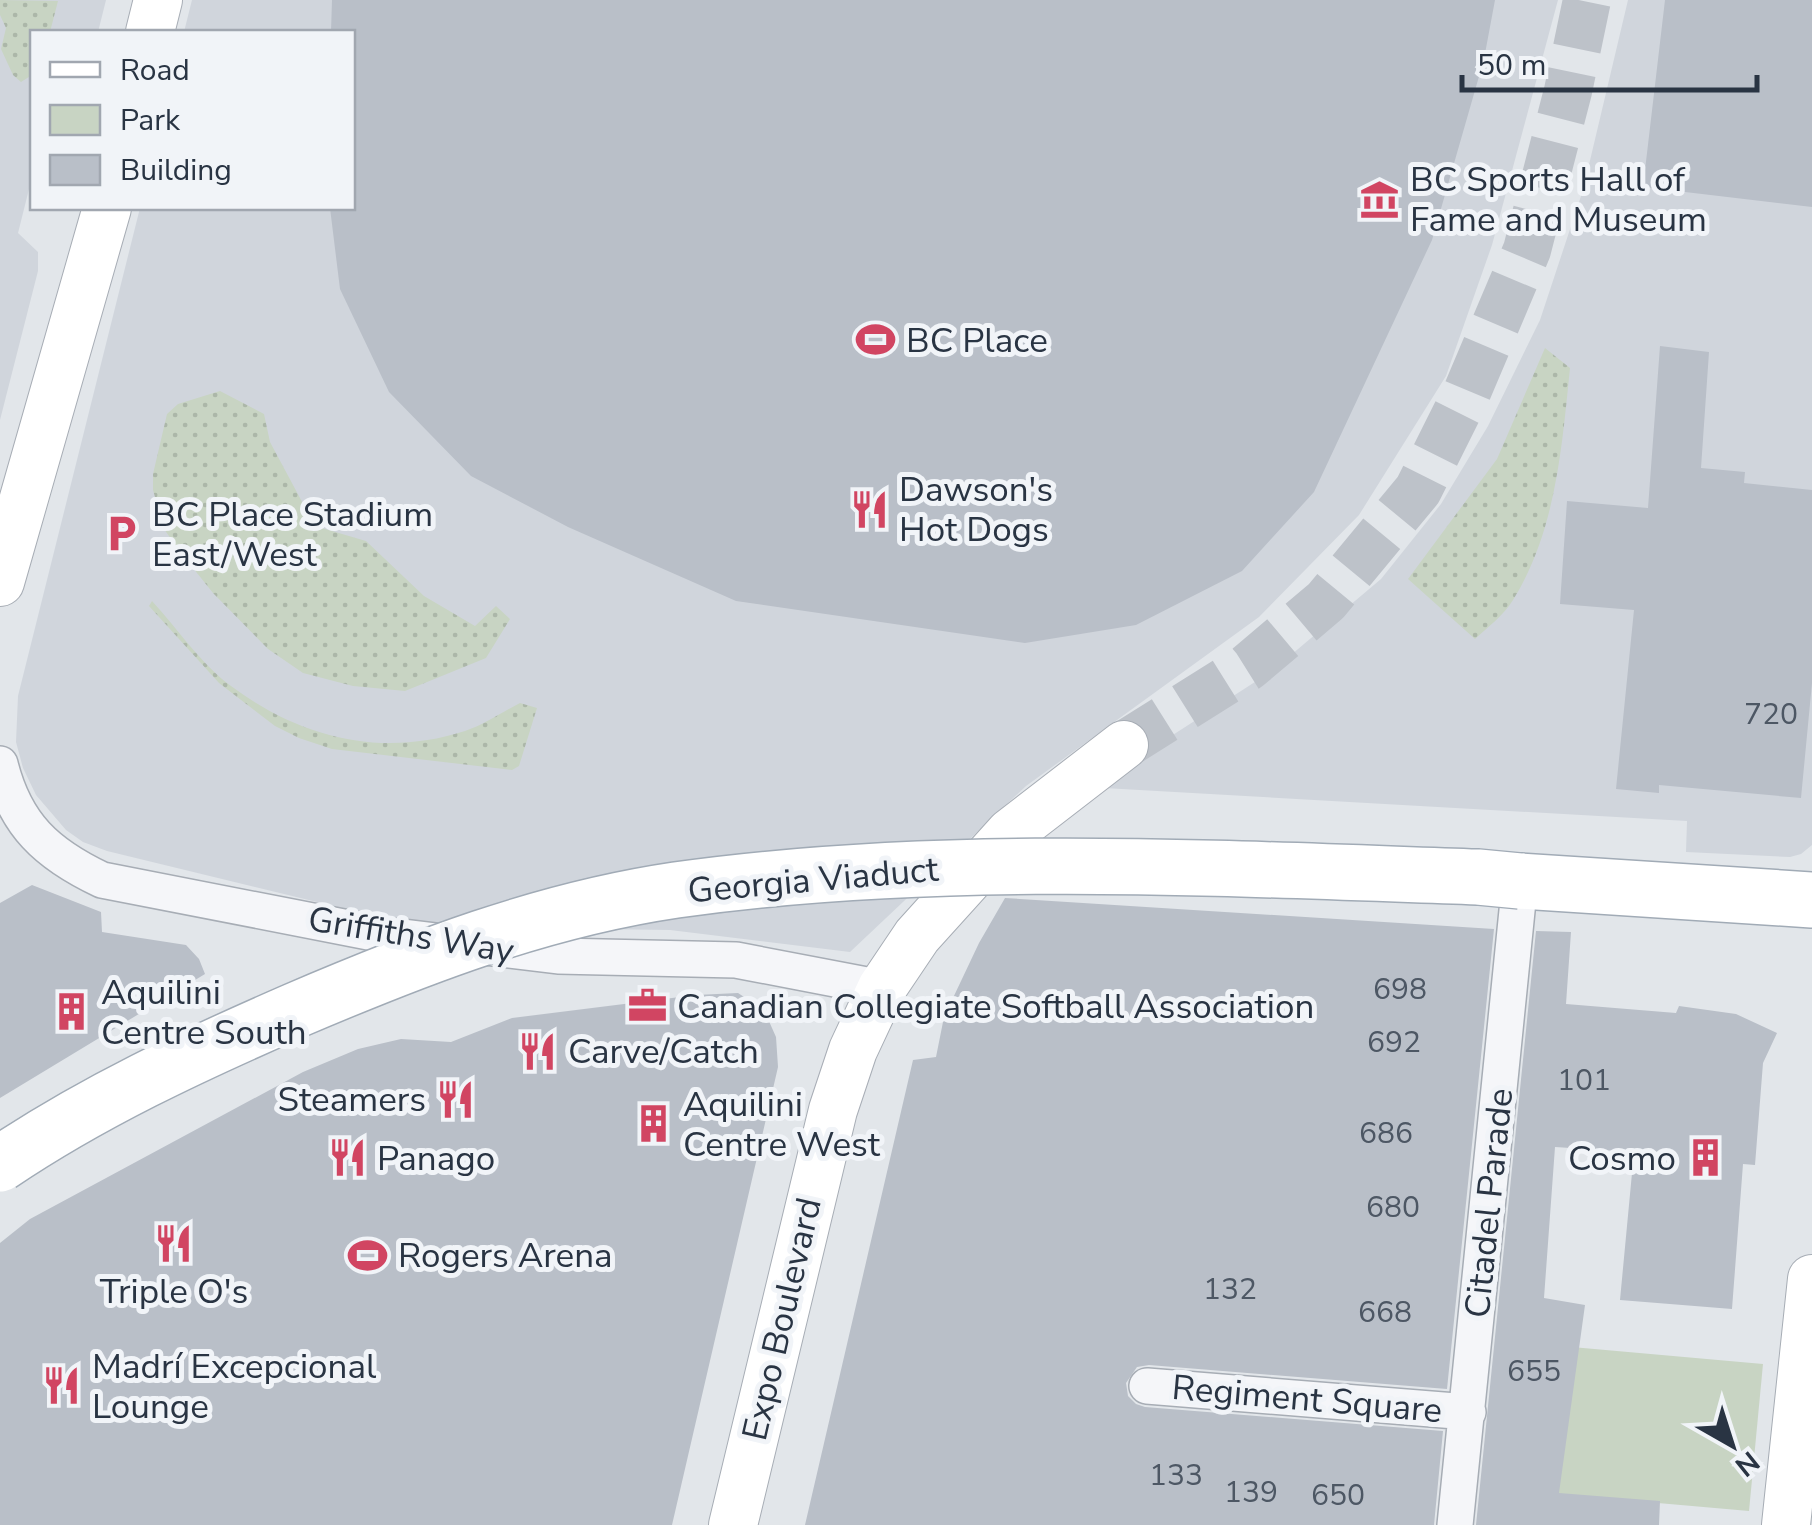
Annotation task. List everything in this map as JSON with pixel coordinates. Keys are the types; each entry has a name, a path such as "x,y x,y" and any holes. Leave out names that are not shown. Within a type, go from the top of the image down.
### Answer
{"main road":[{"path":"150,30 158,0"},
{"path":"0,582 106,210"},
{"name":"Expo Boulevard","path":"733,1525 828,1126 853,1050 882,988 918,936 1010,833 1124,745"},
{"name":"Georgia Viaduct","path":"0,1164 185,1059 406,963 520,923 674,891 845,873 1120,865 1518,906 1684,892 1812,900"},
{"path":"1786,1525 1812,1279"}],"street":[{"name":"Griffiths Way","path":"0,764 7,792 37,838 68,864 102,880 379,934 558,956 736,960 882,988"},
{"name":"Citadel Parade","path":"1456,1525 1518,906"},
{"name":"Regiment Square","path":"1147,1386 1468,1412"}],"shaded area":[{"path":"0,0 106,0 98,30 30,30 30,185 18,233 38,252 38,271 0,420"},
{"path":"192,0 1558,0 1492,245 1446,376 1359,515 1259,617 1026,786 850,952 670,930 527,928 441,932 107,851 66,830 36,795 16,742 18,696 140,210 355,210 355,30 184,30"},
{"path":"1628,0 1812,0 1812,845 1790,857 1686,852 1687,821 1104,788 1165,740 1272,671 1381,579 1441,504 1488,426 1540,320 1583,190"}],"green space":[{"path":"0,0 58,1 51,30 30,30 30,76 21,82 13,75 1,49 6,28 0,15"},
{"path":"1545,348 1570,368 1560,457 1548,517 1513,600 1475,639 1408,579 1497,459"},
{"path":"220,391 264,414 270,442 315,526 366,541 424,596 475,626 496,606 510,619 486,658 405,691 353,686 303,673 268,649 213,593 181,553 164,529 153,490 167,414 178,404"},
{"path":"152,601 199,657 231,686 285,719 314,730 343,738 403,743 465,731 520,703 537,708 519,766 512,770 332,749 299,738 275,726 219,683 149,606"},
{"path":"1517,1342 1763,1364 1749,1511 1487,1488"}],"building":[{"name":"BC Place","path":"332,0 1495,0 1484,59 1432,240 1314,492 1242,571 1136,625 1025,643 736,601 568,527 471,476 389,392 340,289 330,210 355,210 355,30 331,30"},
{"path":"1665,0 1812,0 1812,207 1643,187"},
{"path":"1660,346 1709,352 1701,468 1745,472 1744,483 1812,490 1812,683 1801,798 1659,785 1659,793 1616,789 1634,610 1560,604 1567,501 1648,508"},
{"name":"Aquilini Centre South","path":"32,885 101,912 102,932 186,945 199,959 205,974 0,1098 0,903"},
{"path":"1005,898 1494,929 1447,1389 1149,1365 1137,1367 1126,1383 1128,1396 1145,1407 1443,1431 1434,1525 805,1525 913,1060 936,1057 944,1017"},
{"path":"1536,931 1571,932 1566,1004 1676,1013 1679,1006 1736,1014 1777,1033 1763,1063 1755,1165 1743,1164 1732,1309 1620,1300 1634,1152 1555,1147 1544,1298 1585,1305 1559,1493 1660,1501 1659,1525 1476,1525"},
{"name":"Rogers Arena","path":"738,993 764,1010 776,1037 778,1067 672,1525 0,1525 0,1243 30,1219 303,1072 358,1049 401,1039 451,1042 512,1018"}],"tunnel":[{"path":"1124,745 1248,667 1326,601 1418,490 1467,392 1527,250 1587,0"}],"place":[{"name":"BC Sports Hall of Fame and Museum","path":"1380,199"},
{"name":"BC Place","path":"876,340"},
{"name":"Dawson's Hot Dogs","path":"869,509"},
{"name":"BC Place Stadium East/West","path":"122,534"},
{"name":"Canadian Collegiate Softball Association","path":"647,1006"},
{"name":"Aquilini Centre South","path":"71,1012"},
{"name":"Carve/Catch","path":"538,1051"},
{"name":"Steamers","path":"456,1099"},
{"name":"Aquilini Centre West","path":"653,1124"},
{"name":"Panago","path":"347,1158"},
{"name":"Cosmo","path":"1706,1158"},
{"name":"Triple O's","path":"174,1244"},
{"name":"Rogers Arena","path":"368,1255"},
{"name":"Madrí Excepcional Lounge","path":"62,1386"}]}
